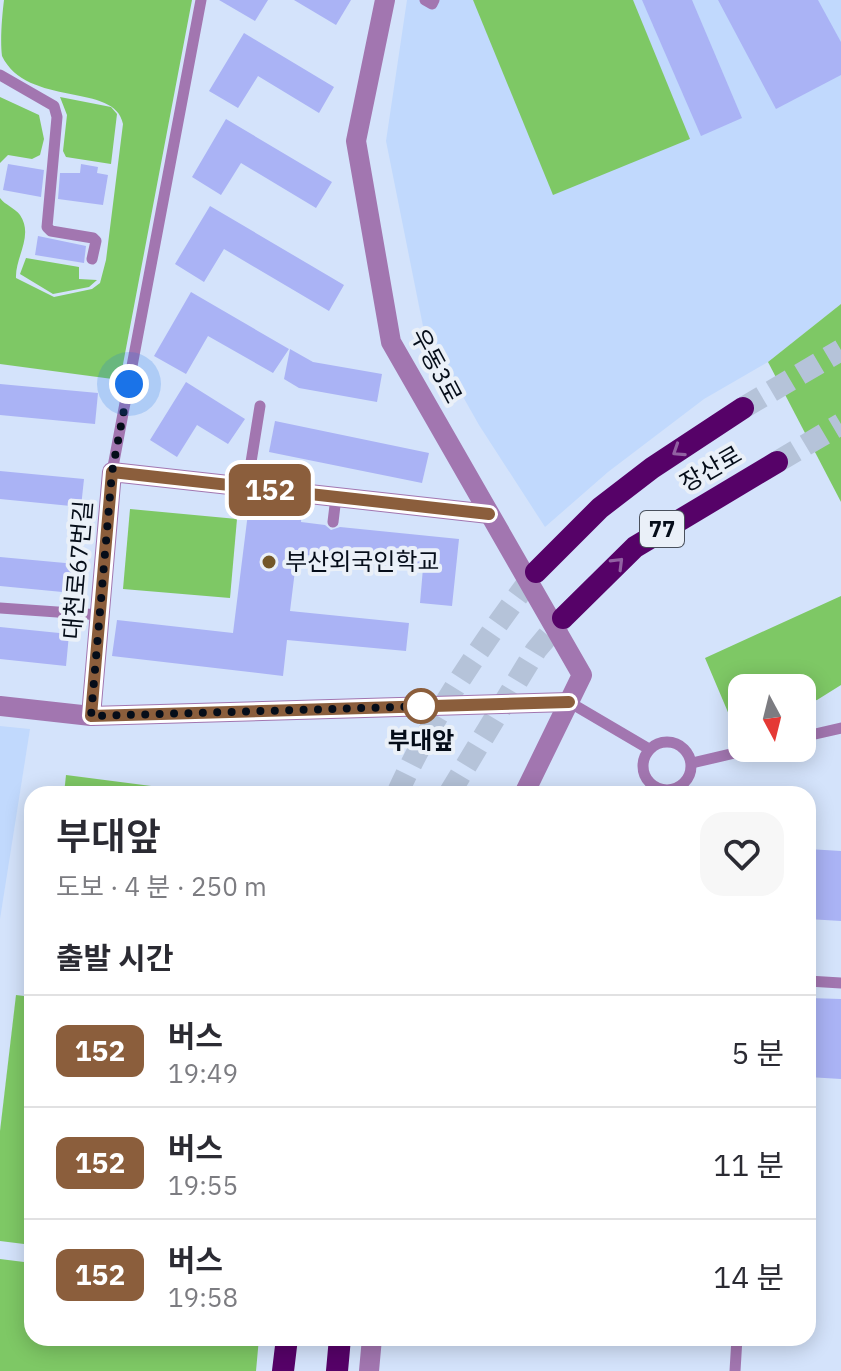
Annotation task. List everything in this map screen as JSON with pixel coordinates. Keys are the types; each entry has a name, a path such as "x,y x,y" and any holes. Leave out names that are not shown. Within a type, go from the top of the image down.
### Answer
{"highway":[{"name":"장산로","path":"536,572 600,508 652,468 743,408"},
{"name":"장산로","path":"563,618 635,547 777,462"},
{"path":"283,1371 286,1346"},
{"path":"337,1371 339,1346"}],"street":[{"name":"우동3로","path":"385,0 356,141 391,342 582,675 569,702"},
{"name":"대천로67번길","path":"91,716 112,472 489,514"},
{"path":"0,706 91,716 569,702 528,786"},
{"path":"369,1371 371,1346"}],"lane":[{"path":"112,472 201,0"},
{"path":"425,0 432,4 434,0"},
{"path":"0,75 54,106 57,117 47,227 51,231 93,238 92,259"},
{"path":"247,487 260,406"},
{"path":"333,522 336,497"},
{"path":"0,608 100,615"},
{"path":"569,702 649,749 671,742 685,749 692,763 688,778 681,786"},
{"path":"816,734 841,728"},
{"path":"649,749 643,764 647,780 656,786"},
{"path":"692,763 728,755"},
{"path":"816,981 841,983"},
{"path":"735,1371 737,1346"}],"shaded area":[{"path":"407,0 841,0 841,304 768,362 704,399 608,472 545,527 479,425 423,326 386,141"},
{"path":"0,726 30,729 0,919"}],"green space":[{"path":"4,0 192,0 120,380 0,364 0,198 18,213 24,223 25,239 16,278 54,297 92,289 100,283 106,260 123,124 117,111 105,103 30,83 14,72 2,56"},
{"path":"473,0 633,0 690,139 553,195"},
{"path":"0,97 39,115 44,139 40,155 32,159 8,155 0,163"},
{"path":"60,97 111,107 117,114 111,164 66,157 63,151 67,115"},
{"path":"26,258 79,267 79,279 97,280 89,287 53,294 20,274"},
{"path":"841,304 841,502 768,362"},
{"path":"130,509 237,519 230,598 123,589"},
{"path":"841,596 841,685 817,700 816,674 728,674 728,712 705,658"},
{"path":"66,775 151,786 65,786"},
{"path":"16,995 24,996 24,1244 0,1241 0,1131"},
{"path":"0,1259 24,1262 24,1346 258,1346 256,1371 0,1371"}],"building":[{"path":"219,0 268,0 255,21"},
{"path":"294,0 351,0 336,25"},
{"path":"642,0 692,0 742,118 701,136"},
{"path":"718,0 818,0 841,42 841,75 776,109"},
{"path":"244,33 334,87 319,113 258,76 238,108 209,91"},
{"path":"226,119 332,182 316,208 241,163 221,195 192,177"},
{"path":"8,164 44,170 41,197 3,190"},
{"path":"81,164 98,167 97,173 108,175 103,205 58,199 60,173 80,173"},
{"path":"210,206 344,285 329,311 224,249 204,282 175,264"},
{"path":"38,236 86,246 84,263 35,255"},
{"path":"191,292 289,349 273,373 208,336 186,374 154,356"},
{"path":"290,349 313,362 382,374 377,402 299,388 284,379"},
{"path":"186,382 245,419 228,444 197,425 177,457 150,440"},
{"path":"0,384 98,393 95,424 0,415"},
{"path":"275,421 429,453 422,483 269,452"},
{"path":"0,471 84,479 81,507 0,499"},
{"path":"249,505 302,511 301,522 325,525 331,530 340,527 459,539 452,606 420,603 423,568 297,554 290,611 409,623 406,651 287,640 283,676 112,656 117,620 233,633"},
{"path":"0,557 76,564 73,593 0,586"},
{"path":"0,627 69,634 66,666 0,659"},
{"path":"816,849 841,851 841,921 816,919"},
{"path":"816,998 841,999 841,1079 816,1077"}],"tunnel":[{"path":"743,408 841,350"},
{"path":"777,462 841,424"},
{"path":"401,786 460,679 536,572"},
{"path":"454,786 536,650 563,618"}],"bus line":[{"name":"152","path":"489,514 112,472 91,716 569,702"}],"place":[{"name":"부산외국인학교","path":"269,562"},
{"name":"부대앞","path":"421,706"}],"route":[{"path":"129,384 112,472 91,716 434,706 421,706"}]}
